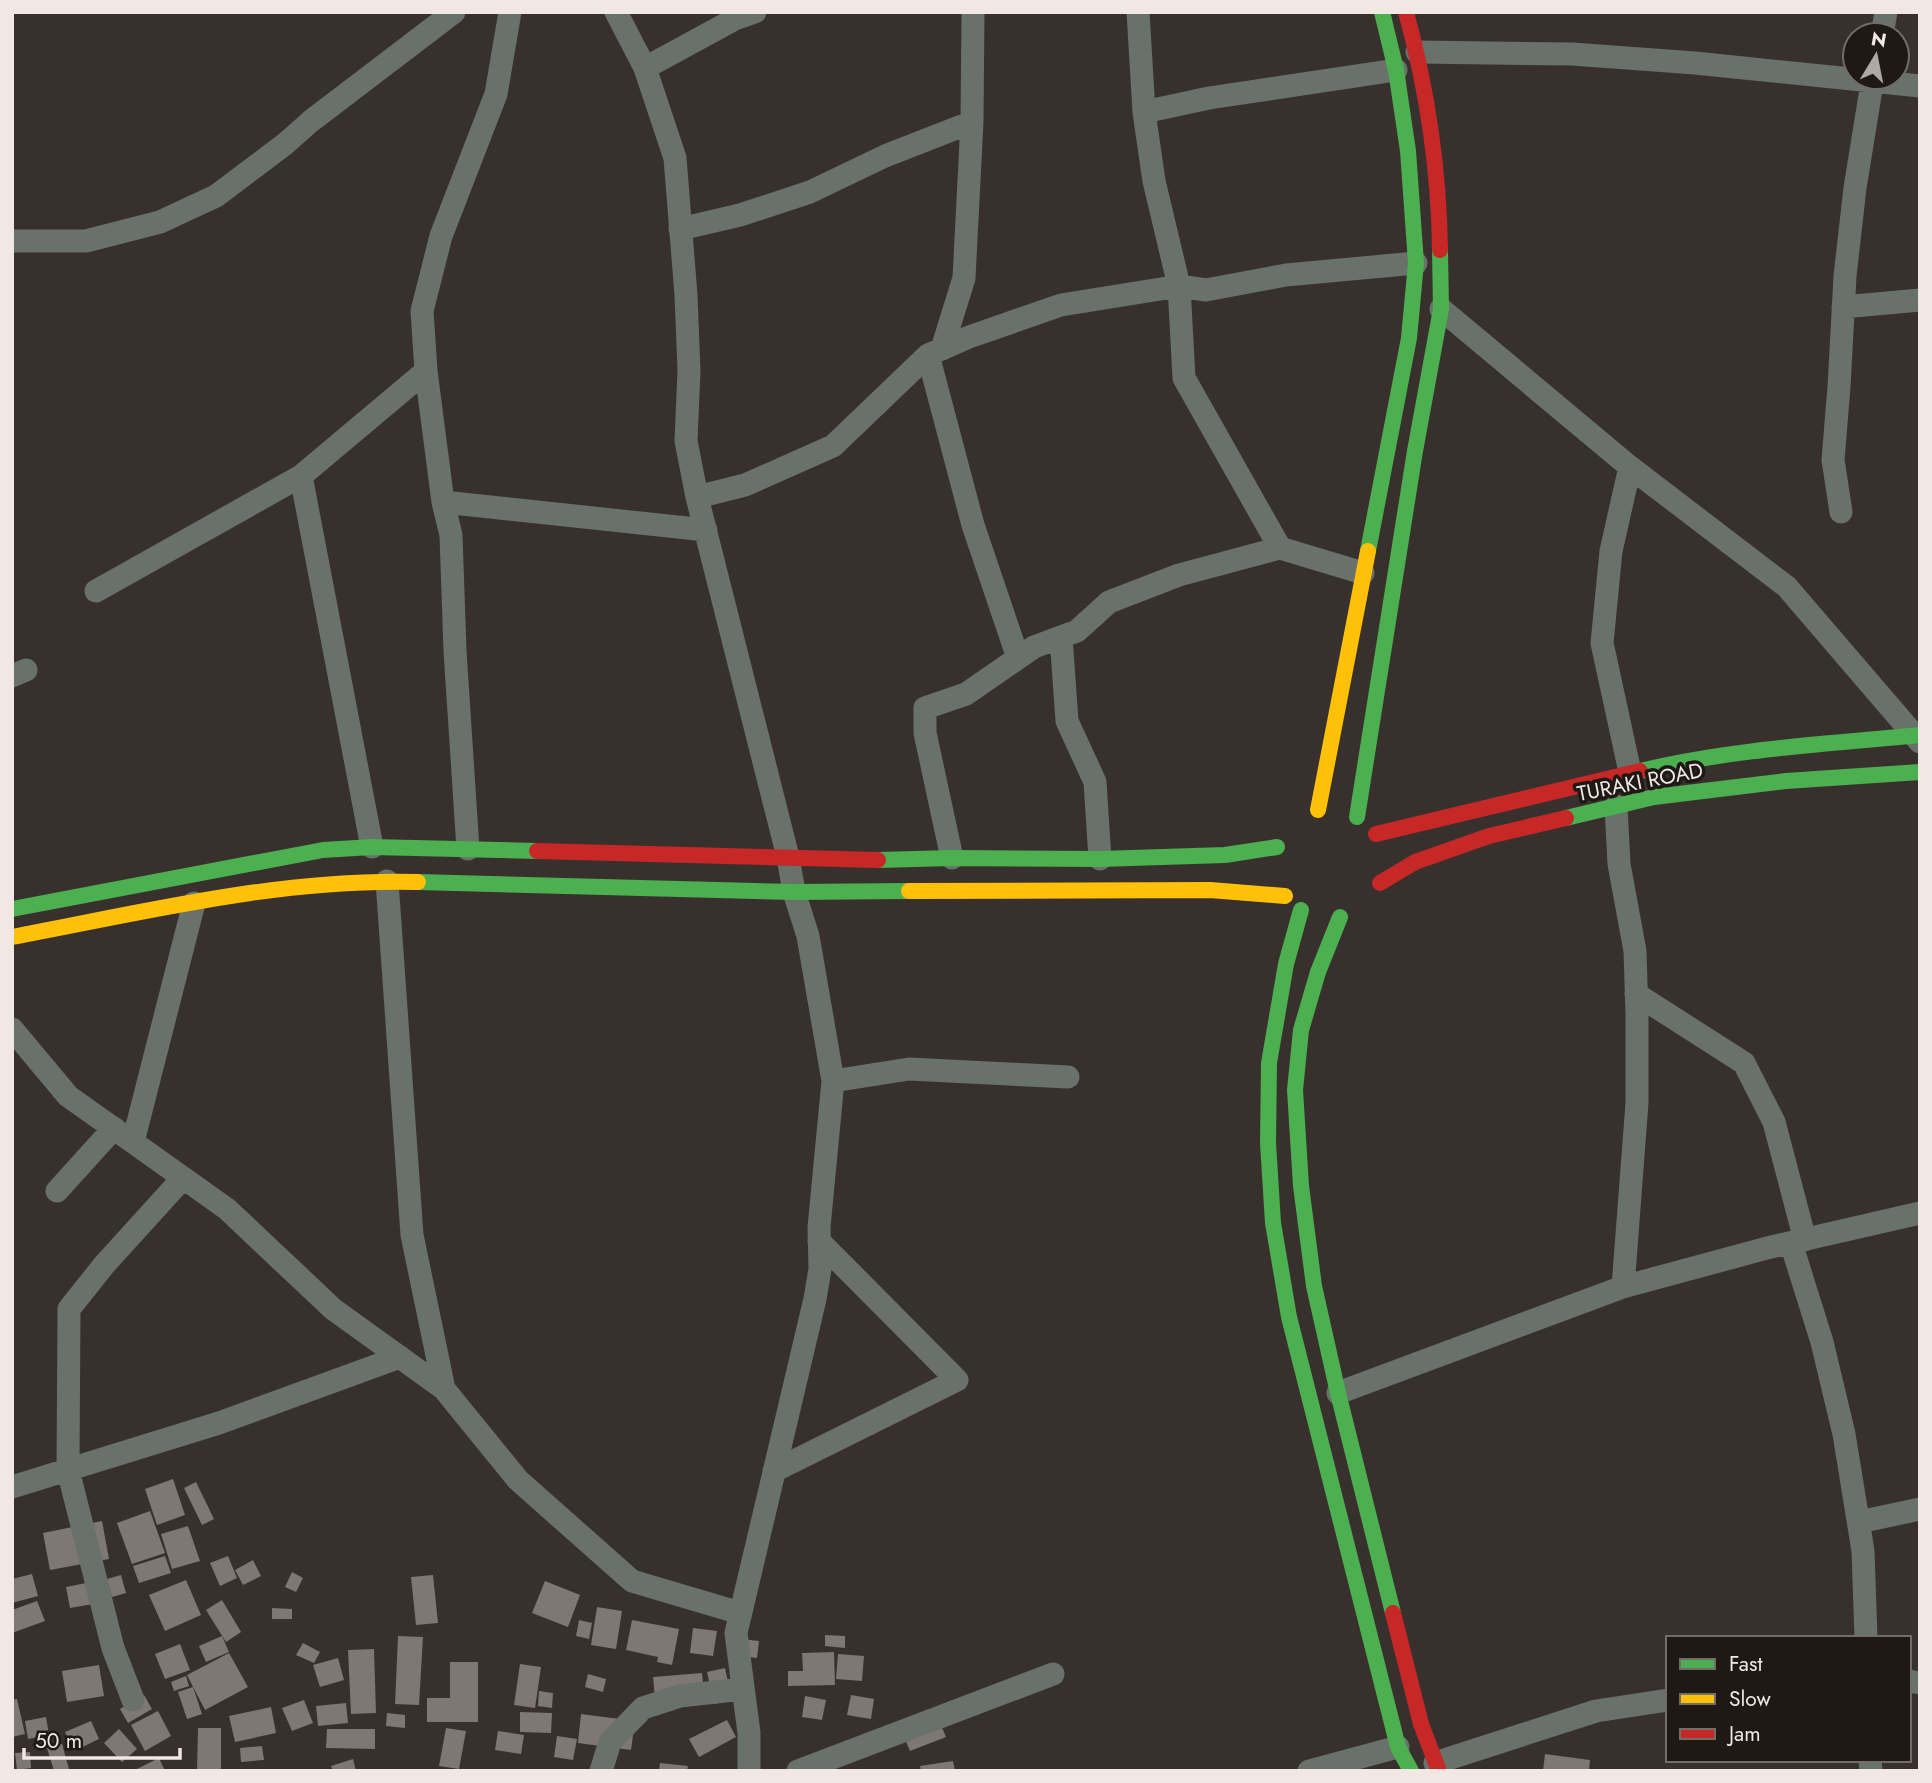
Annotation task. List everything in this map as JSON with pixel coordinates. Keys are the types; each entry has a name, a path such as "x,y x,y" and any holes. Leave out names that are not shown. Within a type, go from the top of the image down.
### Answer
{"main road":[{"path":"1382,12 1396,70 1408,151 1416,263 1409,338 1363,573 1311,812 1338,809 1357,817 1380,846 1630,772 1684,760 1735,753 1918,738"},
{"path":"1357,817 1415,450 1441,309 1440,220 1431,132 1417,52 1406,12"},
{"name":"TURAKI ROAD","path":"1380,846 1376,889 1415,862 1489,836 1654,797 1786,781 1920,772"},
{"path":"12,909 274,858 323,850 372,847 861,860 1100,859 1226,855 1278,847"},
{"path":"12,937 296,887 387,881 794,892 1283,890 1327,913"},
{"path":"1327,913 1318,972 1301,1030 1295,1090 1301,1186 1314,1286 1338,1393 1421,1724 1437,1767"},
{"path":"1327,913 1286,964 1269,1063 1268,1143 1273,1223 1289,1317 1398,1747 1411,1771"}],"street":[{"path":"12,242 86,241 160,222 216,196 454,12"},
{"path":"468,849 455,651 452,535 443,502 426,371 422,311 441,236 496,94 510,12"},
{"path":"615,12 645,68 675,158 689,371 686,440 697,497 788,857 794,892 808,936 833,1082 819,1227 820,1269 815,1299 736,1633 748,1733 749,1771"},
{"path":"645,68 735,19 755,12"},
{"path":"973,12 972,122 964,278 935,352 973,525 1018,658"},
{"path":"1138,12 1144,112 1154,181 1179,286 1184,378 1280,548"},
{"path":"1417,52 1572,54 1841,76"},
{"path":"1144,112 1209,97 1396,70"},
{"path":"1841,512 1833,460 1845,276 1855,188 1871,91"},
{"path":"680,229 740,215 810,192 884,156 972,122"},
{"path":"697,497 745,485 833,446 935,352 969,337 1061,305 1179,286 1206,290 1286,275 1416,263"},
{"path":"1843,307 1920,300"},
{"path":"1441,309 1630,467 1787,587 1918,738"},
{"path":"96,591 301,476 426,371"},
{"path":"1630,467 1611,551 1602,642 1630,772"},
{"path":"301,476 372,847"},
{"path":"443,502 706,530"},
{"path":"952,858 925,733 925,708 966,694 1034,647 1077,631 1109,602 1178,575 1280,548 1363,573"},
{"path":"1062,637 1067,720 1095,782 1100,859"},
{"path":"1616,806 1619,864 1635,951 1636,994 1637,1103 1623,1287"},
{"path":"387,881 412,1235 444,1389"},
{"path":"133,1142 194,904"},
{"path":"1636,994 1744,1063 1773,1122 1841,1421 1863,1551 1867,1636"},
{"path":"12,1029 68,1096 226,1209 333,1309 444,1389 518,1480 632,1581 740,1613"},
{"path":"833,1082 909,1069 1068,1077"},
{"path":"57,1191 114,1129"},
{"path":"133,1700 113,1648 68,1470 69,1309 104,1265 183,1178"},
{"path":"1338,1393 1623,1287 1798,1241 1920,1213"},
{"path":"774,1471 957,1380 819,1241"},
{"path":"12,1487 219,1423 400,1357"},
{"path":"1859,1522 1920,1509"},
{"path":"798,1771 1054,1674"},
{"path":"601,1771 610,1741 643,1708 680,1696 743,1689"},
{"path":"1437,1767 1596,1712 1666,1700"},
{"path":"1309,1771 1398,1747"}],"building":[{"path":"173,1479 185,1515 157,1525 145,1489"},
{"path":"196,1482 214,1519 202,1525 184,1488"},
{"path":"150,1511 165,1553 132,1564 117,1523"},
{"path":"102,1521 109,1559 50,1570 43,1533"},
{"path":"188,1526 200,1561 172,1569 161,1534"},
{"path":"165,1556 171,1573 139,1583 133,1566"},
{"path":"228,1556 237,1578 220,1586 210,1563"},
{"path":"253,1560 261,1576 243,1585 235,1570"},
{"path":"292,1572 303,1578 296,1592 285,1587"},
{"path":"32,1574 38,1596 12,1603 12,1579"},
{"path":"121,1575 126,1593 112,1597 107,1579"},
{"path":"433,1575 438,1623 416,1625 411,1577"},
{"path":"106,1579 111,1601 70,1608 66,1587"},
{"path":"186,1580 201,1615 165,1631 149,1595"},
{"path":"545,1581 580,1595 568,1627 532,1613"},
{"path":"222,1600 241,1632 226,1642 206,1610"},
{"path":"37,1601 45,1621 12,1633 12,1610"},
{"path":"597,1607 622,1611 616,1649 591,1645"},
{"path":"272,1608 292,1609 292,1619 272,1619"},
{"path":"579,1620 592,1623 589,1639 576,1636"},
{"path":"632,1620 679,1629 672,1665 657,1662 658,1657 626,1650"},
{"path":"693,1628 717,1631 713,1656 690,1653"},
{"path":"825,1635 845,1636 845,1648 825,1646"},
{"path":"222,1636 229,1652 206,1662 199,1646"},
{"path":"398,1636 423,1637 419,1705 395,1704"},
{"path":"733,1638 759,1641 757,1658 731,1655"},
{"path":"303,1643 320,1652 314,1663 296,1655"},
{"path":"180,1644 190,1670 165,1679 155,1654"},
{"path":"374,1649 376,1713 351,1714 348,1650"},
{"path":"834,1652 835,1685 788,1686 788,1671 803,1671 802,1653"},
{"path":"229,1653 248,1687 205,1710 187,1675"},
{"path":"838,1654 864,1656 862,1681 836,1679"},
{"path":"338,1658 344,1680 320,1687 313,1665"},
{"path":"450,1662 478,1662 478,1722 427,1722 427,1698 450,1698"},
{"path":"520,1664 541,1667 535,1708 514,1705"},
{"path":"99,1665 104,1696 67,1702 62,1671"},
{"path":"725,1668 732,1700 714,1704 707,1672"},
{"path":"702,1673 705,1704 656,1708 653,1677"},
{"path":"588,1674 606,1679 603,1692 585,1687"},
{"path":"186,1676 189,1686 174,1691 171,1682"},
{"path":"193,1687 202,1714 187,1719 178,1692"},
{"path":"539,1691 553,1693 552,1708 538,1706"},
{"path":"144,1695 152,1709 128,1723 120,1709"},
{"path":"851,1695 874,1699 871,1719 847,1715"},
{"path":"805,1696 826,1700 822,1720 802,1717"},
{"path":"17,1699 25,1734 12,1737 12,1700"},
{"path":"304,1700 313,1723 292,1731 282,1708"},
{"path":"346,1703 348,1723 318,1726 316,1706"},
{"path":"271,1707 276,1733 235,1742 229,1716"},
{"path":"158,1711 171,1736 145,1751 131,1725"},
{"path":"520,1712 552,1713 551,1733 520,1732"},
{"path":"387,1713 405,1715 405,1728 386,1726"},
{"path":"581,1714 635,1721 631,1750 578,1743"},
{"path":"46,1717 49,1735 28,1739 25,1721"},
{"path":"938,1718 946,1737 910,1751 902,1732"},
{"path":"727,1720 736,1737 699,1757 689,1739"},
{"path":"91,1721 99,1739 74,1751 65,1732"},
{"path":"198,1728 221,1728 221,1771 197,1771"},
{"path":"446,1728 466,1731 459,1769 439,1766"},
{"path":"119,1729 137,1749 122,1762 104,1743"},
{"path":"327,1729 375,1729 375,1749 326,1748"},
{"path":"498,1731 524,1735 521,1754 495,1750"},
{"path":"557,1736 577,1739 573,1760 554,1757"},
{"path":"62,1744 69,1769 54,1771 47,1748"},
{"path":"262,1746 264,1760 241,1762 240,1748"},
{"path":"30,1752 31,1768 17,1770 15,1753"},
{"path":"1545,1754 1590,1760 1589,1771 1543,1771"},
{"path":"159,1758 165,1771 133,1771"},
{"path":"353,1759 356,1771 333,1771 331,1766"},
{"path":"953,1761 955,1771 921,1771 920,1766"},
{"path":"660,1763 688,1766 687,1771 659,1771"}],"traffic: fast":[{"path":"1368,551 1409,338 1416,263 1408,151 1396,70 1382,12"},
{"path":"1357,817 1415,451 1441,309 1440,250"},
{"path":"1640,771 1744,752 1920,735"},
{"path":"1566,818 1654,797 1786,781 1920,772"},
{"path":"12,909 323,850 372,847 537,851"},
{"path":"878,860 1100,859 1225,855 1277,847"},
{"path":"418,882 794,892 909,891"},
{"path":"1301,910 1286,964 1269,1063 1268,1143 1273,1223 1289,1317 1398,1747 1411,1771"},
{"path":"1340,917 1318,972 1301,1030 1295,1090 1301,1186 1314,1286 1393,1613"}],"traffic: slow":[{"path":"1318,810 1368,551"},
{"path":"12,937 264,891 315,885 418,882"},
{"path":"909,891 1210,890 1285,896"}],"traffic: jam":[{"path":"1406,12 1431,130 1440,250"},
{"path":"1376,834 1640,771"},
{"path":"1380,883 1415,862 1489,836 1566,818"},
{"path":"537,851 878,860"},
{"path":"1393,1613 1421,1724 1439,1771"}]}
